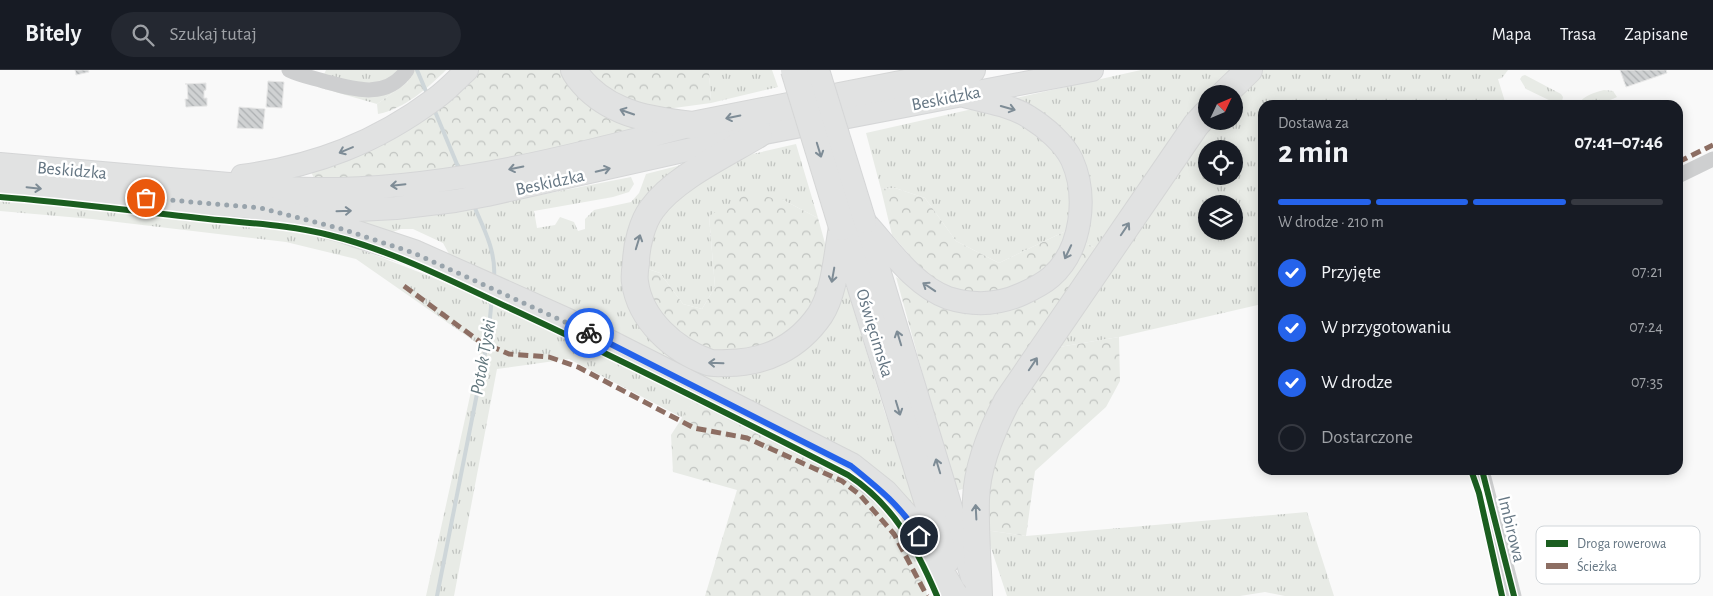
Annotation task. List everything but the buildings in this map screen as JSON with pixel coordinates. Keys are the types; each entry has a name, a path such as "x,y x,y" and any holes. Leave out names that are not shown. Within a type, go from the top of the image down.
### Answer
{"highway":[{"path":"574,70 577,77 598,98 615,108 630,114 692,126"},
{"name":"Oświęcimska","path":"794,70 853,224 956,596"},
{"path":"887,86 917,70"},
{"name":"Beskidzka","path":"692,126 972,70"},
{"path":"1233,85 1249,70"},
{"path":"979,596 976,498 983,455 997,420 1013,393 1198,123"},
{"path":"759,134 673,186 651,210 636,246 635,282 643,307 662,336 709,363 745,363 766,358 784,350 804,333 821,314 853,224"},
{"path":"261,208 342,229 414,253 566,321 851,466 885,493 910,522 956,596"}],"main road":[{"path":"199,181 267,173 309,164 343,152 378,136 405,120 437,97 467,70"},
{"name":"Oświęcimska","path":"818,70 853,224 979,596"},
{"name":"Beskidzka","path":"0,164 264,187 339,189 447,180 484,185 1092,70"},
{"path":"853,224 899,260 930,288 949,298 984,305 1007,301 1036,288 1052,276 1064,261 1078,227 1081,211 1082,198 1072,159 1049,133 1029,117 1015,110 961,95"},
{"name":"Beskidzka","path":"0,184 261,208 339,211 396,208 455,201 484,185 587,152 692,126"}],"street":[{"path":"290,70 357,90 370,91 391,84 406,71"},
{"path":"1683,174 1713,159"},
{"name":"Imbirowa","path":"1483,475 1514,596"}],"green space":[{"path":"326,70 398,70 408,82 377,104 318,87"},
{"path":"398,70 446,70 423,91 406,103 378,114 377,104 408,82"},
{"path":"475,70 568,70 648,126 502,161 381,180 315,180 310,170"},
{"path":"581,70 709,70 711,103 652,111 603,93"},
{"path":"709,70 772,70 778,87 711,103"},
{"path":"1141,70 1238,70 1222,85 1198,85 1198,113 1100,250 1081,241 1085,167 1011,99"},
{"path":"1262,70 1508,70 1502,78 1498,79 1504,100 1258,100 1258,305 1119,337 1059,347 1171,179 1198,143 1198,185 1243,185 1243,140 1201,140 1208,130 1243,130 1243,89"},
{"path":"1525,75 1561,94 1562,100 1549,100 1526,89 1520,79"},
{"path":"1604,90 1613,91 1617,97 1610,100 1582,100 1593,93"},
{"path":"977,108 1007,114 1040,132 1064,161 1075,203 1070,229 999,263 956,241 925,198 895,188 881,189 866,133"},
{"path":"796,144 818,218 783,200 709,216 715,287 702,309 683,304 660,273 642,267 643,246 678,190 744,156"},
{"path":"689,163 637,218 646,327 847,288 885,413 933,547 910,513 455,265 443,243 413,229 401,229 387,234 344,219 468,209 631,177 634,184 629,192 613,197 534,211 537,228 555,225 560,217 574,222 578,231 585,229 585,219 594,210 631,202 639,193 646,174"},
{"path":"895,188 925,198 956,241 999,263 1070,229 1057,261 1009,295 972,297 936,285 892,235 881,189"},
{"path":"748,193 783,200 818,218 828,254 825,289 781,344 741,357 703,353 673,333 648,302 642,267 660,273 683,304 702,309 715,287 709,216"},
{"path":"0,200 289,229 328,237 424,274 553,328 694,399 683,418 569,359 497,369 454,596 426,596 481,346 356,259 286,242 92,219 0,211"},
{"path":"1081,241 1100,250 971,487 955,491 896,277 922,292 1001,310"},
{"path":"1119,337 1120,381 1106,407 1035,471 1026,536 985,530 987,496 996,448 1016,406 1059,347"},
{"path":"694,399 847,470 920,546 927,596 705,596 737,490 673,472 671,435"},
{"path":"1307,512 1334,596 1285,596 1265,592 1240,596 1007,596 985,530 1026,536"}],"waterway":[{"name":"Potok Tyski","path":"417,70 428,96"},
{"name":"Potok Tyski","path":"434,109 459,169"},
{"name":"Potok Tyski","path":"474,206 491,249 494,277"},
{"name":"Potok Tyski","path":"437,596 488,338 492,297"}],"marked path":[{"path":"1683,160 1713,145"},
{"path":"404,286 479,341 509,354 549,357 578,367 694,428 747,438 842,481 860,495 894,534 927,596"}],"cycle path":[{"path":"0,197 297,228 354,242 402,259 643,372 848,475 878,500 902,528 921,561 937,596"},
{"path":"1473,475 1479,493 1502,596"},
{"path":"1483,475 1514,596"}],"way so far":[{"path":"146,198 261,208 342,229 414,253 589,333"}],"route":[{"path":"589,333 851,466 885,493 910,522 919,536"}]}
